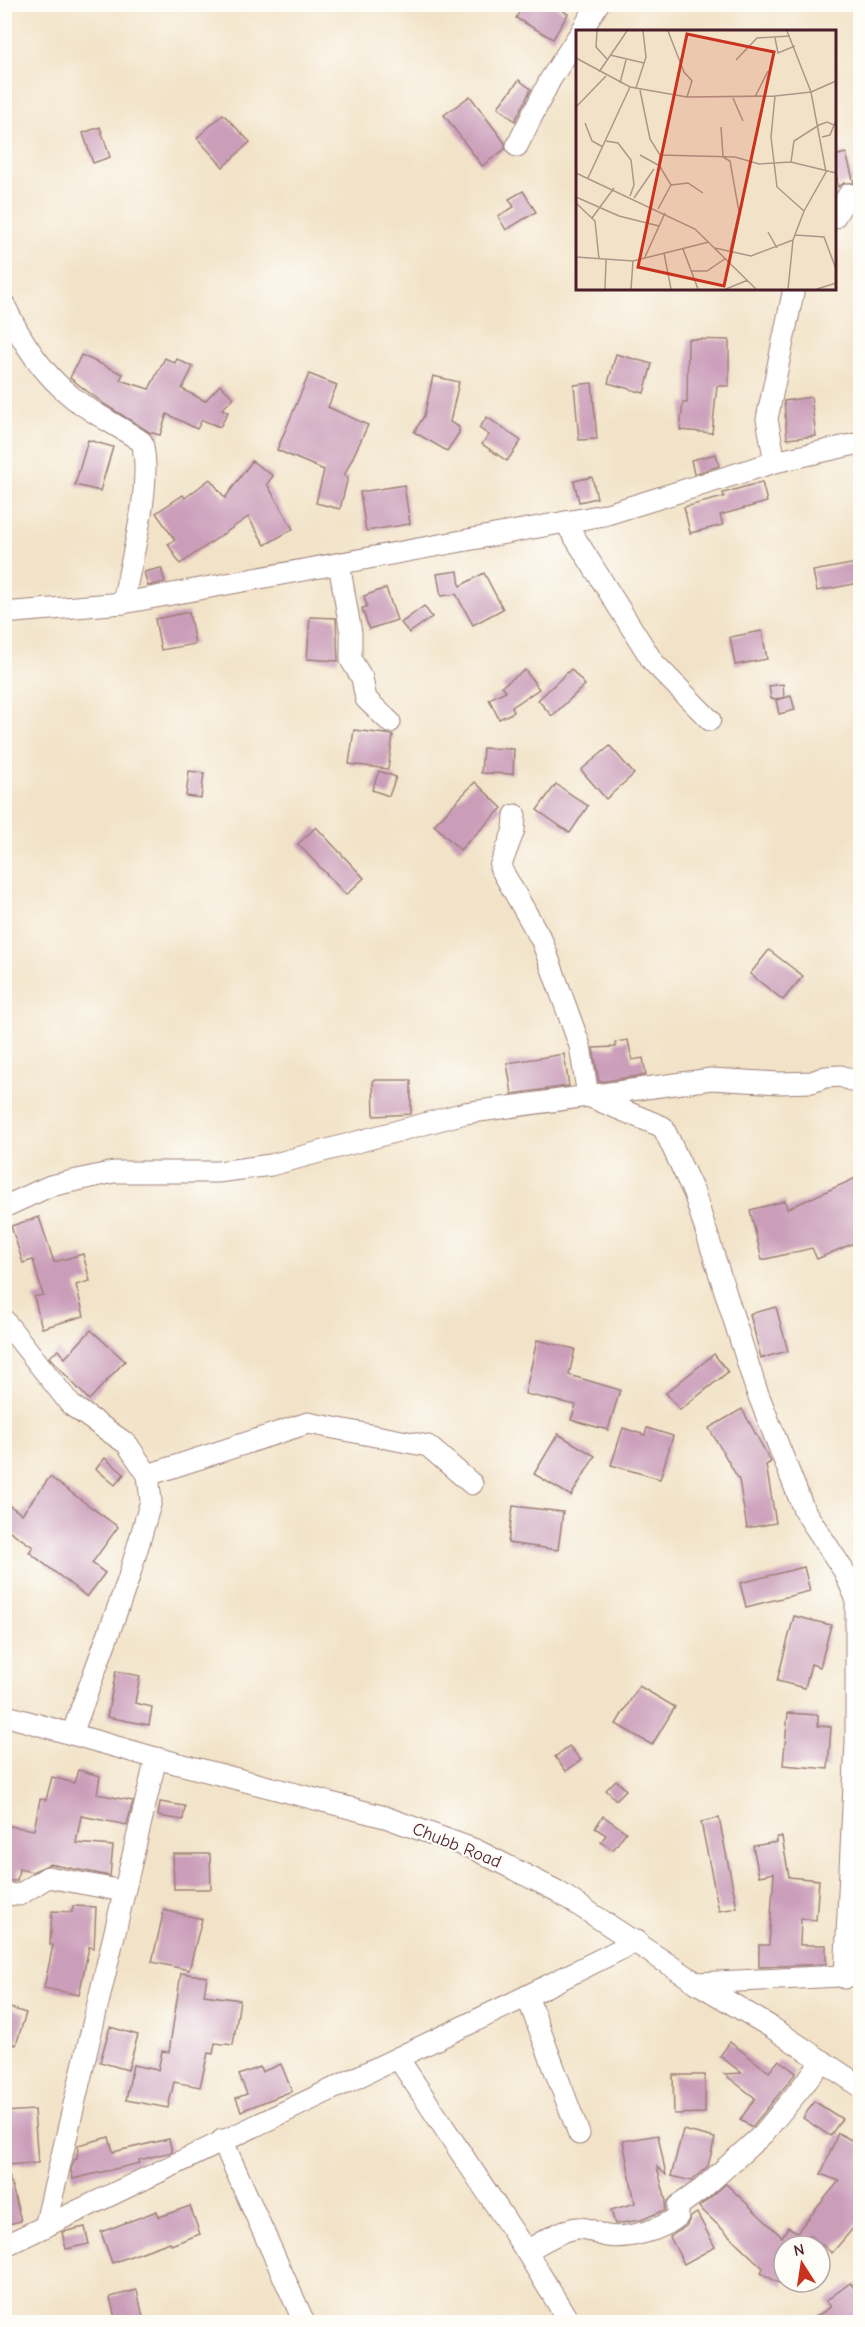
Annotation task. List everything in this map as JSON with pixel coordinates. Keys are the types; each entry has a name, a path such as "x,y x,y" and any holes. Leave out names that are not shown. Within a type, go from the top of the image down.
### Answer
{"street":[{"path":"582,30 598,4"},
{"path":"517,146 550,80 576,40"},
{"path":"835,216 849,194"},
{"path":"775,462 767,419 794,290"},
{"path":"4,304 44,371 72,398 142,442 146,458 144,484 123,603"},
{"path":"4,613 123,603 604,515 775,462 861,443"},
{"path":"565,522 653,662 710,720"},
{"path":"339,564 351,633 351,660 362,678 366,699 390,723"},
{"path":"516,815 514,830 500,867 542,941 580,1046 588,1096"},
{"path":"4,1207 50,1186 114,1172 218,1172 271,1164 465,1113 711,1079 801,1082 841,1076 861,1084"},
{"path":"588,1096 663,1127 694,1193 756,1389 804,1510 844,1570 856,1598 853,1977 697,1983"},
{"path":"4,1320 71,1405 127,1444 148,1475 151,1501 129,1580 72,1734"},
{"path":"148,1475 309,1423 428,1446 472,1484"},
{"name":"Chubb Road","path":"4,1715 156,1758 385,1817 476,1850 549,1886 861,2086"},
{"path":"45,2227 156,1758"},
{"path":"4,1894 19,1895 48,1877 123,1891"},
{"path":"4,2246 527,1996 637,1941"},
{"path":"527,1996 579,2134"},
{"path":"398,2058 526,2251 569,2322"},
{"path":"526,2251 573,2229 588,2228 607,2236 631,2235 670,2223 678,2216 678,2206 702,2189 763,2134 823,2061"},
{"path":"222,2140 304,2322"}],"building":[{"path":"524,4 552,4 568,14 553,39 516,18"},
{"path":"519,80 531,89 515,121 498,107"},
{"path":"470,96 505,143 505,149 482,166 444,115"},
{"path":"223,114 250,142 223,167 197,138"},
{"path":"100,127 110,157 93,163 83,133"},
{"path":"846,153 854,183 844,183 838,187 835,156"},
{"path":"523,191 536,212 506,230 498,216 514,207 509,199"},
{"path":"688,339 729,340 729,386 717,386 712,433 680,430 683,402 687,403"},
{"path":"616,354 652,364 644,393 608,383"},
{"path":"81,355 123,374 120,380 149,389 165,358 175,363 177,359 193,367 182,389 205,401 220,385 234,398 222,409 228,412 220,427 202,420 197,429 167,414 160,435 149,432 104,404 70,378"},
{"path":"309,374 337,385 328,407 368,425 344,476 348,477 340,509 316,503 324,470 277,450"},
{"path":"433,376 459,382 450,422 459,427 459,433 447,451 414,432 424,416"},
{"path":"592,383 597,439 579,440 574,385"},
{"path":"811,397 816,436 787,439 784,401"},
{"path":"487,417 521,441 507,461 482,444 489,435 479,428"},
{"path":"88,440 113,447 100,491 75,485"},
{"path":"716,454 719,466 694,474 691,460"},
{"path":"252,461 273,476 267,484 293,529 265,545 248,517 180,564 168,544 175,540 156,513 183,495 185,498 210,479 225,498"},
{"path":"592,477 597,498 579,502 574,481"},
{"path":"762,482 767,502 720,515 723,525 690,533 684,507 724,497 723,493"},
{"path":"404,485 410,524 366,531 360,492"},
{"path":"856,563 860,583 817,591 813,571"},
{"path":"161,568 165,582 148,586 144,572"},
{"path":"458,571 460,586 484,573 503,609 473,625 456,594 441,596 437,574"},
{"path":"386,588 397,620 369,629 362,608 367,607 364,596"},
{"path":"424,606 432,617 409,633 401,623"},
{"path":"189,612 195,644 161,650 155,619"},
{"path":"310,617 336,618 338,661 307,659"},
{"path":"762,631 767,659 735,665 730,637"},
{"path":"571,669 585,685 552,716 538,700"},
{"path":"525,670 539,689 512,707 514,712 499,719 489,699 506,691 502,686"},
{"path":"783,684 784,698 771,699 769,686"},
{"path":"791,696 795,710 779,714 776,700"},
{"path":"354,730 393,735 388,769 349,764"},
{"path":"610,746 634,774 606,799 581,770"},
{"path":"483,748 514,749 513,774 481,773"},
{"path":"189,771 204,773 201,798 186,796"},
{"path":"379,771 396,777 389,796 372,790"},
{"path":"475,782 502,808 460,850 434,825"},
{"path":"556,784 588,806 570,833 537,810"},
{"path":"316,827 364,878 346,895 298,844"},
{"path":"769,950 803,976 783,1000 750,974"},
{"path":"628,1040 632,1060 643,1058 646,1075 599,1082 593,1048 616,1047 615,1042"},
{"path":"564,1054 569,1086 512,1094 507,1063"},
{"path":"373,1080 411,1080 411,1114 374,1116"},
{"path":"856,1178 861,1188 861,1240 817,1259 812,1248 762,1260 750,1210 785,1201 787,1209"},
{"path":"39,1217 54,1262 83,1254 90,1281 76,1285 84,1316 42,1328 34,1297 43,1295 33,1260 23,1263 11,1226"},
{"path":"776,1307 788,1351 761,1358 750,1314"},
{"path":"91,1330 125,1361 89,1400 49,1357 59,1350 65,1358"},
{"path":"537,1340 575,1349 569,1375 620,1390 608,1430 571,1420 576,1405 525,1394"},
{"path":"714,1354 728,1372 680,1410 666,1393"},
{"path":"742,1409 771,1462 766,1465 776,1523 747,1528 739,1480 709,1428"},
{"path":"623,1428 645,1435 647,1428 673,1436 660,1479 611,1465"},
{"path":"558,1434 595,1456 571,1496 534,1474"},
{"path":"105,1458 124,1474 115,1485 96,1469"},
{"path":"50,1477 118,1527 92,1563 105,1573 87,1597 29,1552 33,1547 4,1527 4,1502 22,1514"},
{"path":"513,1506 563,1512 558,1550 508,1543"},
{"path":"804,1567 810,1591 746,1607 740,1583"},
{"path":"794,1616 831,1625 820,1667 811,1664 805,1688 777,1681"},
{"path":"116,1671 140,1676 135,1703 152,1707 149,1725 107,1717"},
{"path":"639,1686 675,1707 652,1745 616,1724"},
{"path":"788,1713 818,1715 818,1726 831,1727 828,1769 783,1765"},
{"path":"569,1746 581,1760 566,1771 555,1757"},
{"path":"78,1770 100,1776 97,1794 133,1801 127,1825 81,1816 76,1843 113,1846 110,1876 50,1864 32,1872 19,1869 17,1881 4,1881 4,1825 34,1830 40,1799 46,1800 52,1777 74,1783"},
{"path":"616,1780 626,1790 616,1800 606,1790"},
{"path":"160,1802 185,1806 183,1820 158,1816"},
{"path":"603,1816 626,1832 613,1850 601,1842 606,1835 595,1828"},
{"path":"719,1818 737,1908 719,1911 701,1822"},
{"path":"777,1837 782,1837 789,1877 819,1880 816,1920 801,1918 800,1945 826,1945 826,1964 759,1967 759,1945 769,1945 774,1873 759,1876 753,1846 777,1842"},
{"path":"173,1854 210,1854 211,1889 174,1889"},
{"path":"73,1906 96,1907 94,1948 89,1947 79,1995 44,1988 53,1945 50,1945 52,1911 72,1912"},
{"path":"164,1910 202,1919 189,1970 152,1962"},
{"path":"181,1973 207,1977 204,1995 240,2000 233,2045 215,2043 213,2054 208,2053 200,2087 174,2082 168,2108 126,2100 133,2065 158,2070 162,2051 169,2052"},
{"path":"4,2006 26,2013 16,2045 4,2041"},
{"path":"110,2027 138,2035 128,2070 100,2062"},
{"path":"730,2042 769,2072 779,2060 796,2073 752,2127 740,2120 755,2098 724,2074 742,2073 720,2056"},
{"path":"281,2064 292,2091 241,2111 236,2098 247,2094 239,2075 260,2067 262,2072"},
{"path":"673,2075 705,2075 705,2113 674,2114"},
{"path":"814,2101 842,2119 830,2136 803,2118"},
{"path":"34,2110 38,2163 4,2165 4,2112"},
{"path":"683,2130 715,2138 708,2166 691,2181 671,2176"},
{"path":"838,2133 861,2145 861,2219 832,2253 832,2234 784,2234 788,2227 797,2232 839,2181 821,2174"},
{"path":"658,2135 666,2175 657,2167 666,2201 665,2210 641,2220 615,2224 611,2210 635,2203 623,2141"},
{"path":"109,2137 113,2152 169,2139 172,2152 139,2160 140,2163 73,2179 71,2171 74,2160 77,2159 78,2145"},
{"path":"9,2175 21,2221 4,2225 4,2176"},
{"path":"726,2184 779,2234 772,2234 772,2279 761,2273 763,2268 699,2207"},
{"path":"190,2206 200,2234 112,2263 101,2232 157,2211 159,2217"},
{"path":"697,2213 715,2247 684,2264 670,2237 686,2226 691,2217"},
{"path":"85,2227 89,2244 66,2249 62,2232"},
{"path":"850,2283 861,2297 861,2322 807,2322 831,2307 826,2301"},
{"path":"137,2290 144,2322 116,2322 110,2297"}]}
